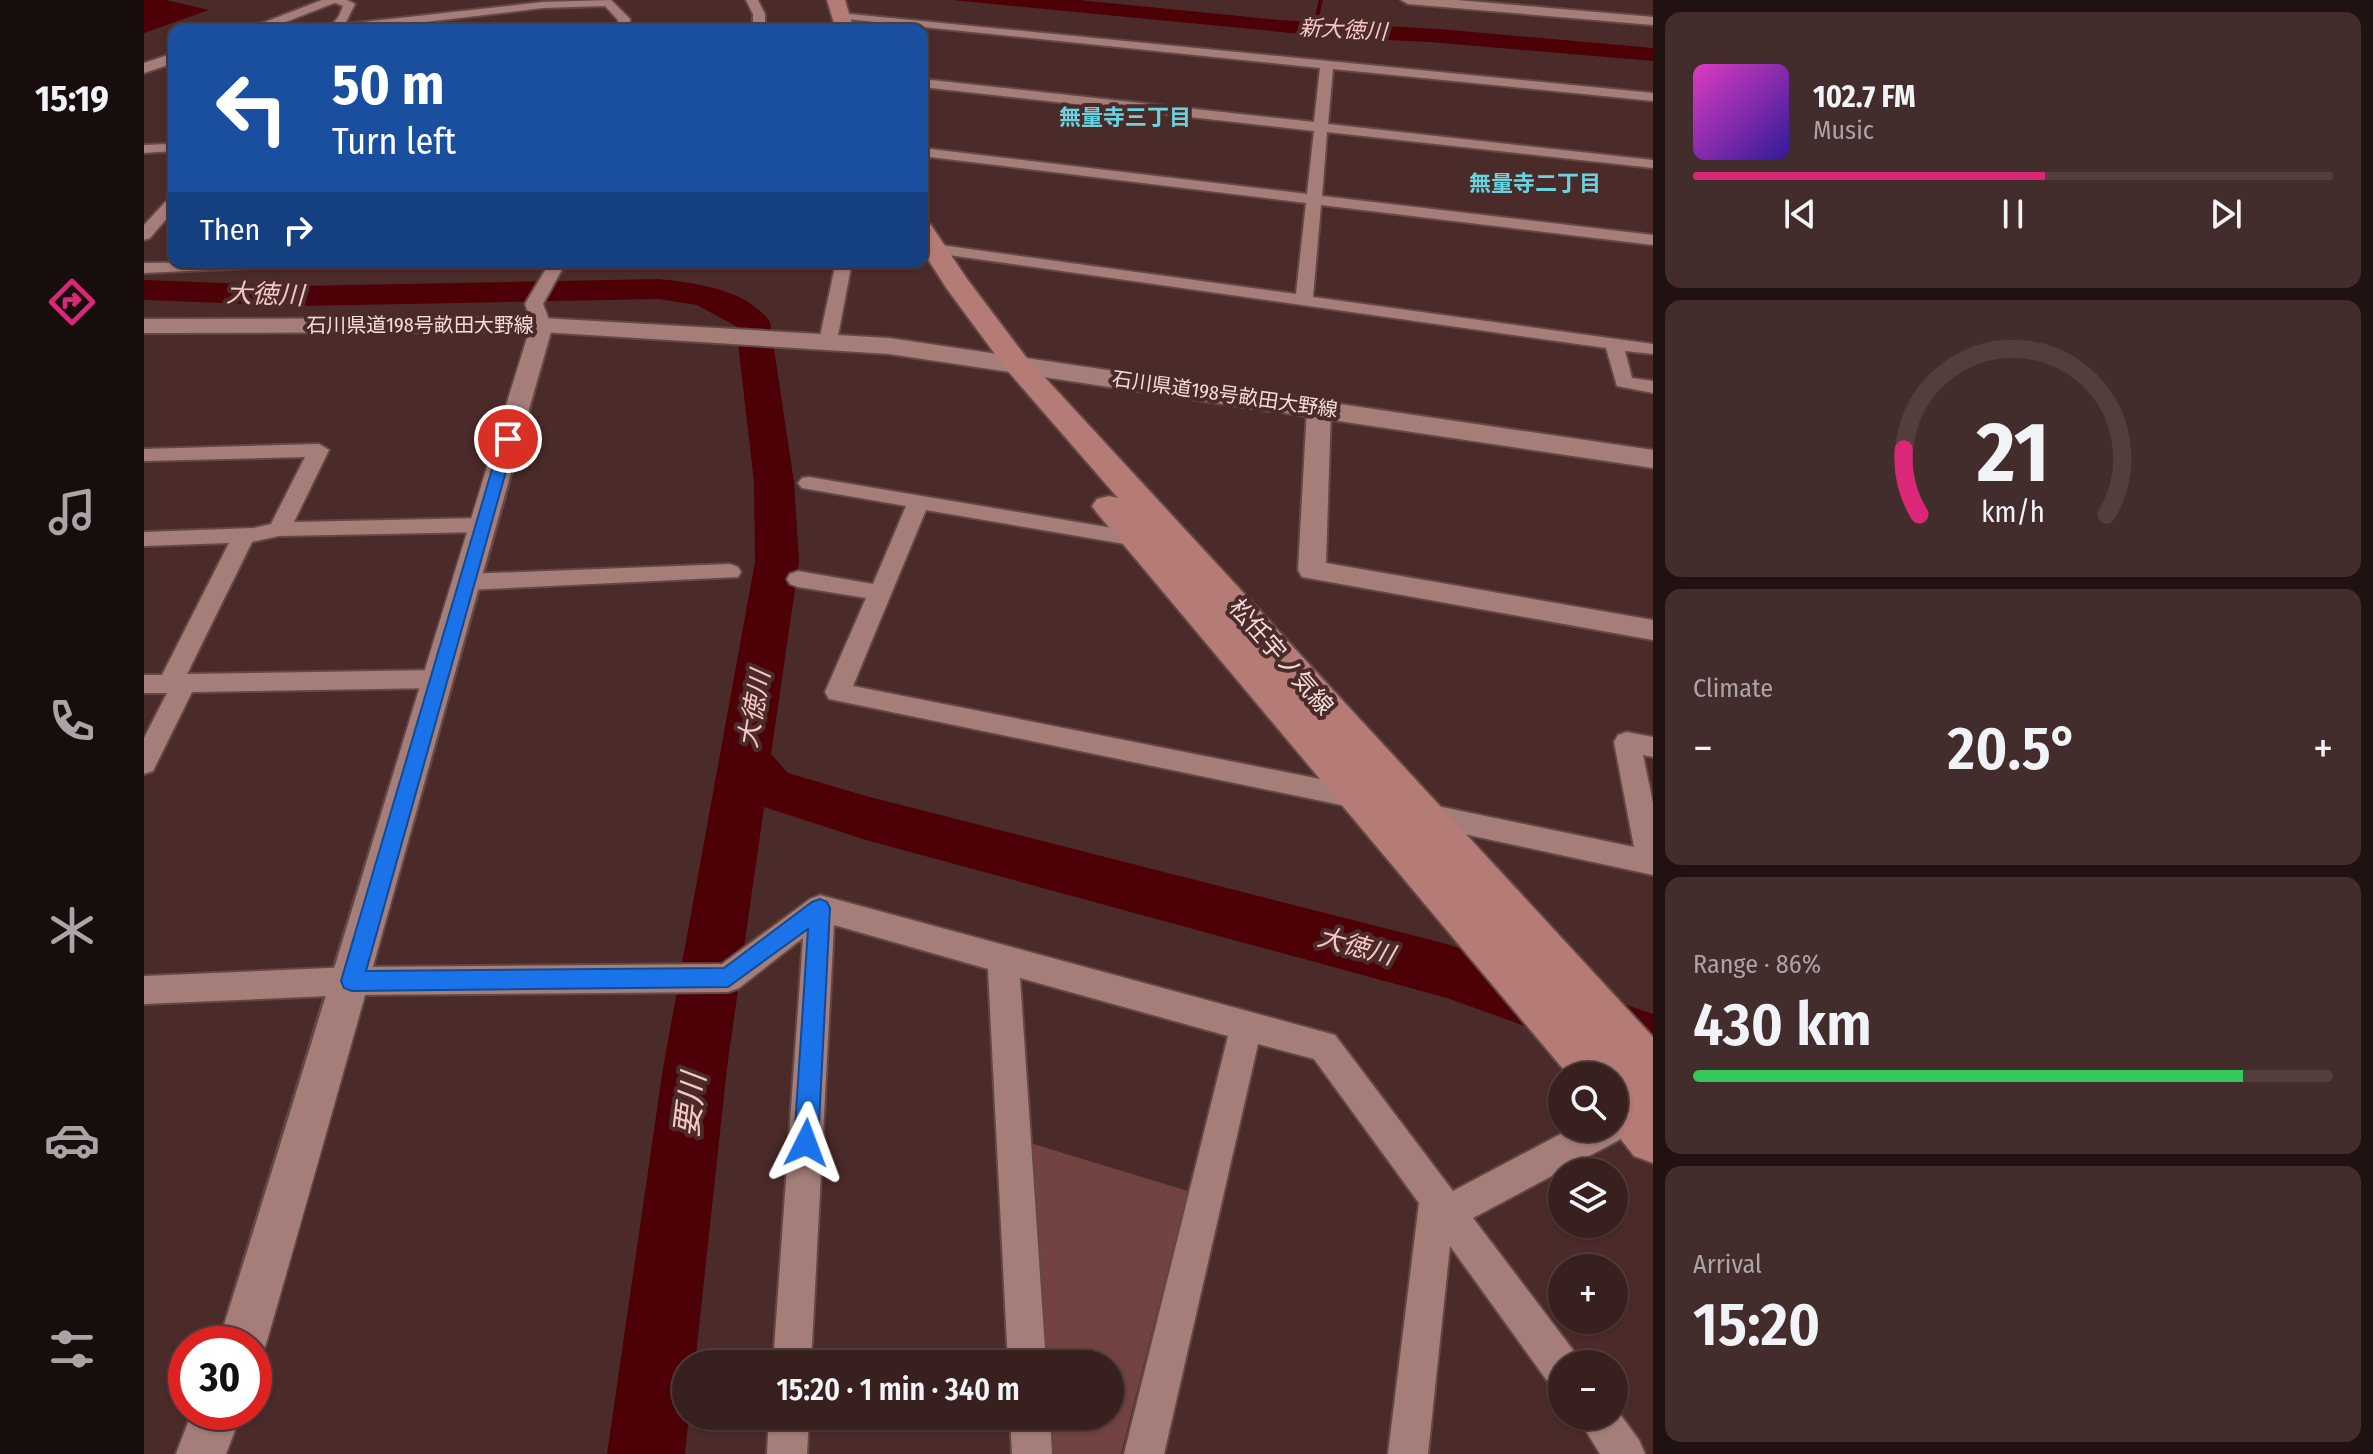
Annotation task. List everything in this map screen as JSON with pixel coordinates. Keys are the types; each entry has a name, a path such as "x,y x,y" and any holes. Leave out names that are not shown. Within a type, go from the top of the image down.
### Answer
{"main road":[{"path":"818,0 824,24"},
{"name":"松任宇ノ気線","path":"928,254 999,361 1139,540 1361,798 1477,905"},
{"name":"石川県道198号畝田大野線","path":"144,326 538,314 696,334 828,341 999,361 1653,459"},
{"name":"松任宇ノ気線","path":"999,361 1183,548 1419,813 1477,905 1595,1062"}],"street":[{"path":"268,24 334,0 349,4 339,24"},
{"path":"752,0 759,14 759,24"},
{"path":"1408,0 1652,23"},
{"path":"1641,0 1652,23"},
{"path":"376,24 546,3 606,2 624,19 624,24"},
{"path":"519,8 527,24"},
{"path":"840,15 1653,97"},
{"path":"144,68 168,60"},
{"path":"1304,299 1327,64"},
{"path":"928,84 1653,164"},
{"path":"144,149 168,148"},
{"path":"928,153 1653,240"},
{"path":"144,235 168,208"},
{"path":"928,248 1653,349"},
{"path":"144,268 168,267"},
{"path":"828,341 843,268"},
{"path":"247,1326 352,981 482,525 538,314 553,270"},
{"path":"1614,344 1624,382 1653,387"},
{"path":"1319,408 1312,570 1653,630"},
{"path":"144,455 319,450 279,529"},
{"path":"809,483 1183,548"},
{"path":"919,502 838,692 1361,798 1652,863 1627,742 1653,747"},
{"path":"144,539 244,536 279,529 482,525"},
{"path":"144,764 244,536"},
{"path":"466,582 730,572"},
{"path":"798,579 880,593"},
{"path":"144,684 436,679"},
{"path":"144,990 352,981 728,978 820,908"},
{"path":"820,908 1324,1046 1549,1350"},
{"path":"793,1350 820,908"},
{"path":"1003,958 1026,1350"},
{"path":"1144,1454 1246,1027"},
{"path":"1442,1207 1560,1142"},
{"path":"1408,1454 1442,1207"},
{"path":"201,1454 210,1430"},
{"path":"787,1454 788,1430"},
{"path":"1031,1430 1032,1454"},
{"path":"1607,1430 1625,1454"}],"shaded area":[{"path":"1030,1143 1188,1191 1121,1454 1047,1454 1046,1430 1124,1430 1124,1350 1041,1350"}],"water":[{"path":"144,0 166,0 209,10 168,24 144,33"},
{"name":"新大徳川","path":"952,0 1079,0 1279,20 1439,29 1653,48 1653,61 1430,42 1343,38"}],"waterway":[{"name":"新大徳川","path":"1314,29 1321,0"},
{"name":"大徳川","path":"144,290 299,296 659,289 709,298 731,307 753,322 774,482 777,562 745,759"},
{"name":"要川","path":"646,1454 695,1068 745,759"},
{"name":"大徳川","path":"745,759 770,788 866,818 1447,971 1653,1043"}],"district":[{"name":"無量寺三丁目","path":"1125,117"},
{"name":"無量寺二丁目","path":"1535,183"}],"route":[{"path":"508,439 436,679 352,981 728,978 820,908 806,1143"}]}
